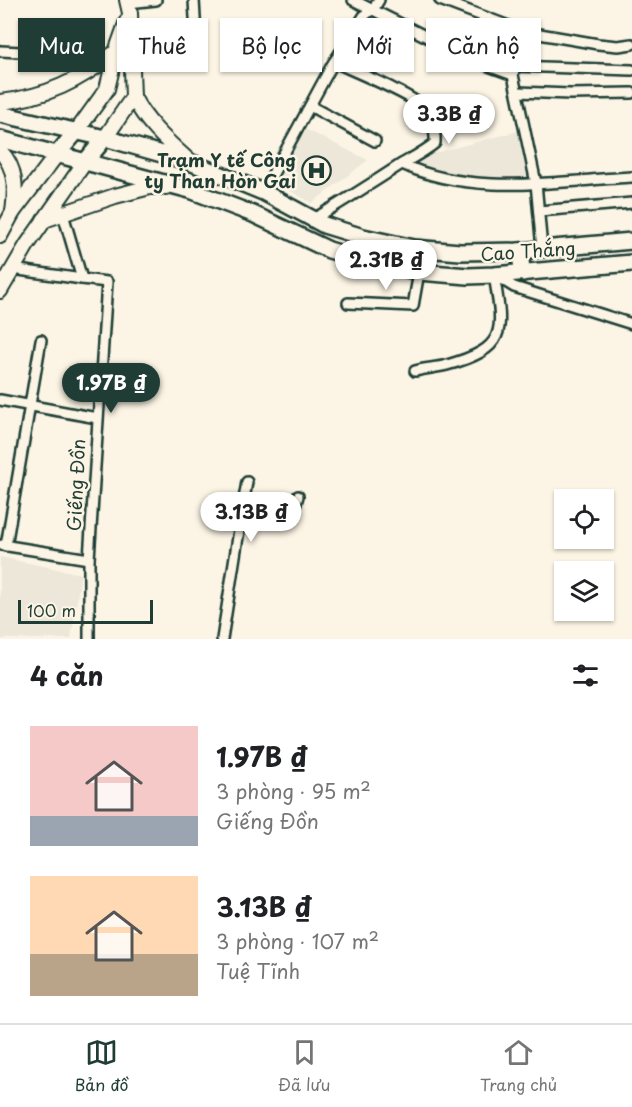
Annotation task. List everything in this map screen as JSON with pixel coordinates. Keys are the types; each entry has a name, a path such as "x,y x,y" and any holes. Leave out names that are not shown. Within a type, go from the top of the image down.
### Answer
{"main road":[{"path":"0,236 13,212 107,89 129,5"},
{"path":"129,5 133,97 142,115 153,128 190,162"},
{"path":"105,60 116,52"},
{"path":"0,102 59,89 87,72"},
{"path":"0,291 12,268 133,97"},
{"name":"Cao Thắng","path":"0,114 105,138 190,162 263,192 312,220 363,237 414,248 460,252 519,251 632,241"},
{"name":"Cao Thắng","path":"0,139 190,190 253,214 329,250 373,263 419,272 468,276 632,263"},
{"path":"0,151 6,157 15,182 13,212"},
{"path":"45,220 86,205 150,187 190,190"},
{"path":"519,251 523,273"}],"street":[{"path":"129,5 156,0"},
{"path":"194,0 195,18"},
{"path":"353,0 426,37"},
{"path":"363,18 379,0"},
{"path":"440,0 488,18"},
{"path":"541,34 598,44 618,46 632,44"},
{"path":"0,51 18,52"},
{"path":"263,192 334,62"},
{"path":"541,70 632,70"},
{"path":"312,220 361,192 402,164 424,153 435,143 435,135 424,108 418,102 355,72"},
{"path":"514,72 536,183 542,249"},
{"path":"518,92 632,93"},
{"path":"310,106 375,141"},
{"path":"402,164 418,171 473,183 536,183 632,177"},
{"path":"539,211 632,203"},
{"path":"12,268 82,279 63,214"},
{"path":"348,303 413,306 419,272"},
{"path":"494,275 514,287 632,324"},
{"path":"415,371 447,365 474,356 493,342 499,333 501,321 494,275"},
{"name":"Giếng Đồn","path":"82,279 107,282 89,559 89,639"},
{"path":"41,340 3,545 89,559"},
{"path":"0,400 97,418"},
{"path":"222,639 247,482"},
{"path":"243,505 293,515 298,496"}],"shaded area":[{"name":"Trạm Y tế Công ty Than Hòn Gai","path":"305,129 368,160 312,203 274,182"},
{"path":"522,130 530,180 478,181 415,166 415,161 431,154"},
{"path":"0,557 81,574 71,639 0,639"}],"place":[{"name":"Trạm Y tế Công ty Than Hòn Gai","path":"317,171"}]}
